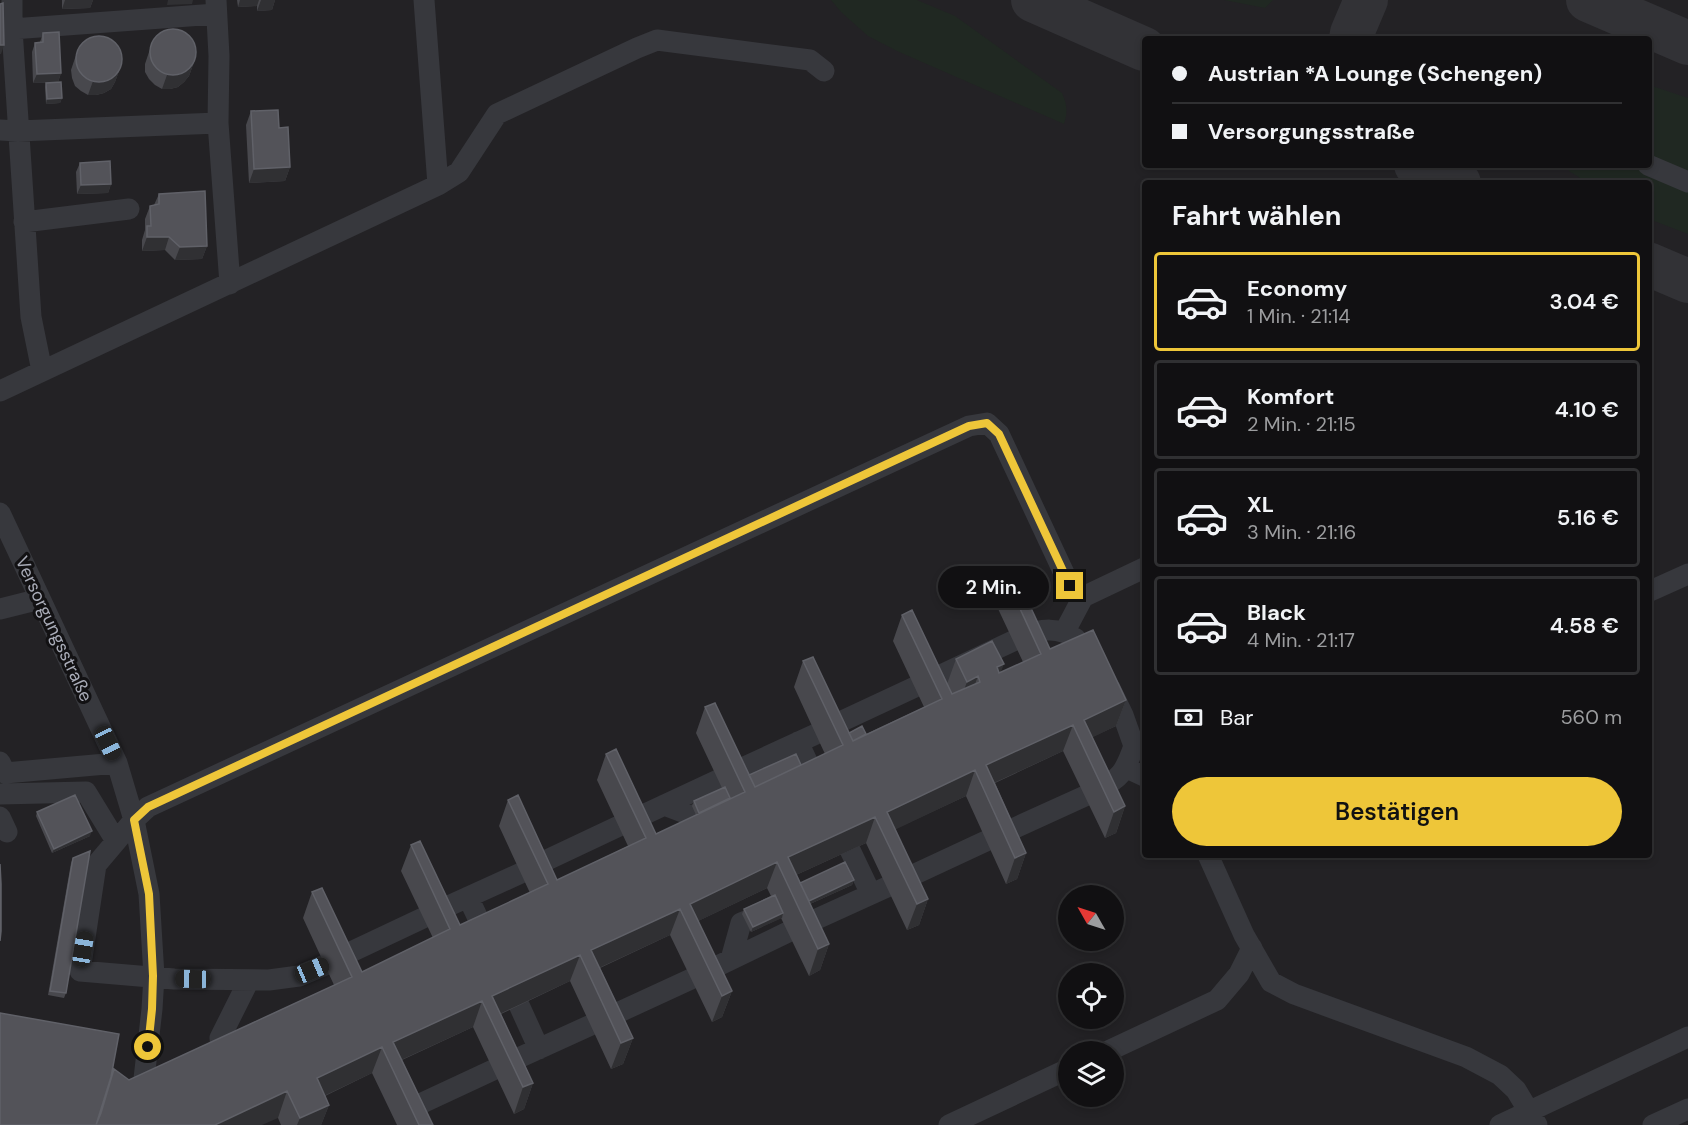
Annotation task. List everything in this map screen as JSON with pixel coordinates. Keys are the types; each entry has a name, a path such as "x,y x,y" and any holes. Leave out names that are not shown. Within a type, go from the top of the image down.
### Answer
{"lane":[{"path":"12,0 9,131 24,222 31,317 42,371"},
{"path":"424,0 438,185"},
{"path":"12,29 216,7 219,56 218,123 230,284"},
{"path":"0,391 438,185 459,172 497,114 657,40 810,60 824,70"},
{"path":"9,131 218,123"},
{"path":"1652,167 1688,182"},
{"path":"24,222 129,209"},
{"path":"1083,597 1070,586 999,434 987,423 969,426 148,807 96,865 80,970 174,979 269,980 299,976 1036,630 1065,631 1092,652"},
{"name":"Versorgungsstraße","path":"0,513 117,763 134,820 149,894 153,976 152,1009 142,1096"},
{"path":"1065,631 1083,597 1142,569"},
{"path":"1652,590 1688,574"},
{"path":"0,609 40,599"},
{"path":"405,1111 1136,772 1134,746 1102,673"},
{"path":"807,769 813,735"},
{"path":"0,762 5,773 117,763"},
{"path":"0,794 86,792 116,841"},
{"path":"664,805 693,816 696,814"},
{"path":"1209,858 1252,948 1271,982 1293,994 1466,1057 1500,1075 1516,1090 1533,1118"},
{"path":"852,865 885,888"},
{"path":"468,897 486,935"},
{"path":"731,959 741,923 746,921"},
{"path":"1124,1043 1217,999 1239,974 1252,948"},
{"path":"222,1059 220,1038 249,980"},
{"path":"519,1005 539,1049"},
{"path":"1500,1125 1533,1118 1688,1037"},
{"path":"950,1125 1058,1075"},
{"path":"1653,1125 1688,1109"}],"shaded area":[{"path":"0,0 1688,0 1688,1125 0,1125"},
{"path":"831,0 917,0 955,16 1062,93 1066,108 1064,124 897,51 868,36"},
{"path":"1224,0 1273,0 1265,8"},
{"path":"1652,86 1688,98 1688,234 1652,220 1652,180 1583,180 1569,171 1569,168 1652,168"}],"building":[{"path":"3,3 4,45 0,45 0,4"},
{"path":"173,29 189,36 196,52 189,68 173,75 157,68 150,52 157,36"},
{"path":"59,32 61,73 37,74 35,43 43,42 43,33"},
{"path":"99,36 115,43 122,59 115,75 99,82 83,75 76,59 83,43"},
{"path":"61,82 62,98 47,99 46,83"},
{"path":"278,110 279,128 288,127 290,167 254,169 251,111"},
{"path":"110,161 111,184 81,185 80,163"},
{"path":"205,191 207,246 180,247 169,237 147,237 147,226 151,226 150,206 159,204 159,194"},
{"path":"1011,565 1050,649 1093,630 1126,700 1084,720 1125,806 1114,812 1073,725 986,765 1026,853 1015,858 975,770 887,812 928,899 917,904 875,817 788,857 829,944 818,949 777,862 690,904 732,991 722,996 680,909 591,950 633,1038 621,1043 580,955 492,996 533,1083 523,1087 482,1001 393,1042 433,1125 419,1125 382,1047 317,1078 329,1105 300,1118 287,1091 215,1125 96,1125 114,1069 129,1080 352,977 312,892 322,888 362,972 450,929 411,845 420,841 460,925 548,884 508,800 518,795 557,880 646,838 606,754 616,749 656,834 745,792 705,707 715,703 755,787 843,745 803,661 813,657 853,741 942,699 902,615 912,610 952,694 980,682 978,676 967,682 956,659 992,641 1004,664 997,667 999,673 1041,654 1002,570"},
{"path":"862,726 866,734 853,741 849,733"},
{"path":"796,754 801,765 755,787 749,775"},
{"path":"725,787 730,798 699,813 694,801"},
{"path":"75,795 92,831 54,849 37,812"},
{"path":"90,851 66,993 50,991 73,858"},
{"path":"845,862 854,880 809,901 800,883"},
{"path":"0,864 1,931 0,941"},
{"path":"775,895 783,913 753,927 744,909"},
{"path":"0,1013 119,1034 111,1077 96,1125 0,1125"}],"taxiway":[{"path":"1033,0 1142,48"},
{"path":"1352,36 1366,0"},
{"path":"1588,0 1688,43"},
{"path":"1423,168 1452,180"},
{"path":"1652,266 1688,281"}],"route":[{"path":"148,1047 153,976 149,894 134,820 148,807 969,426 987,423 999,434 1070,586"}]}
